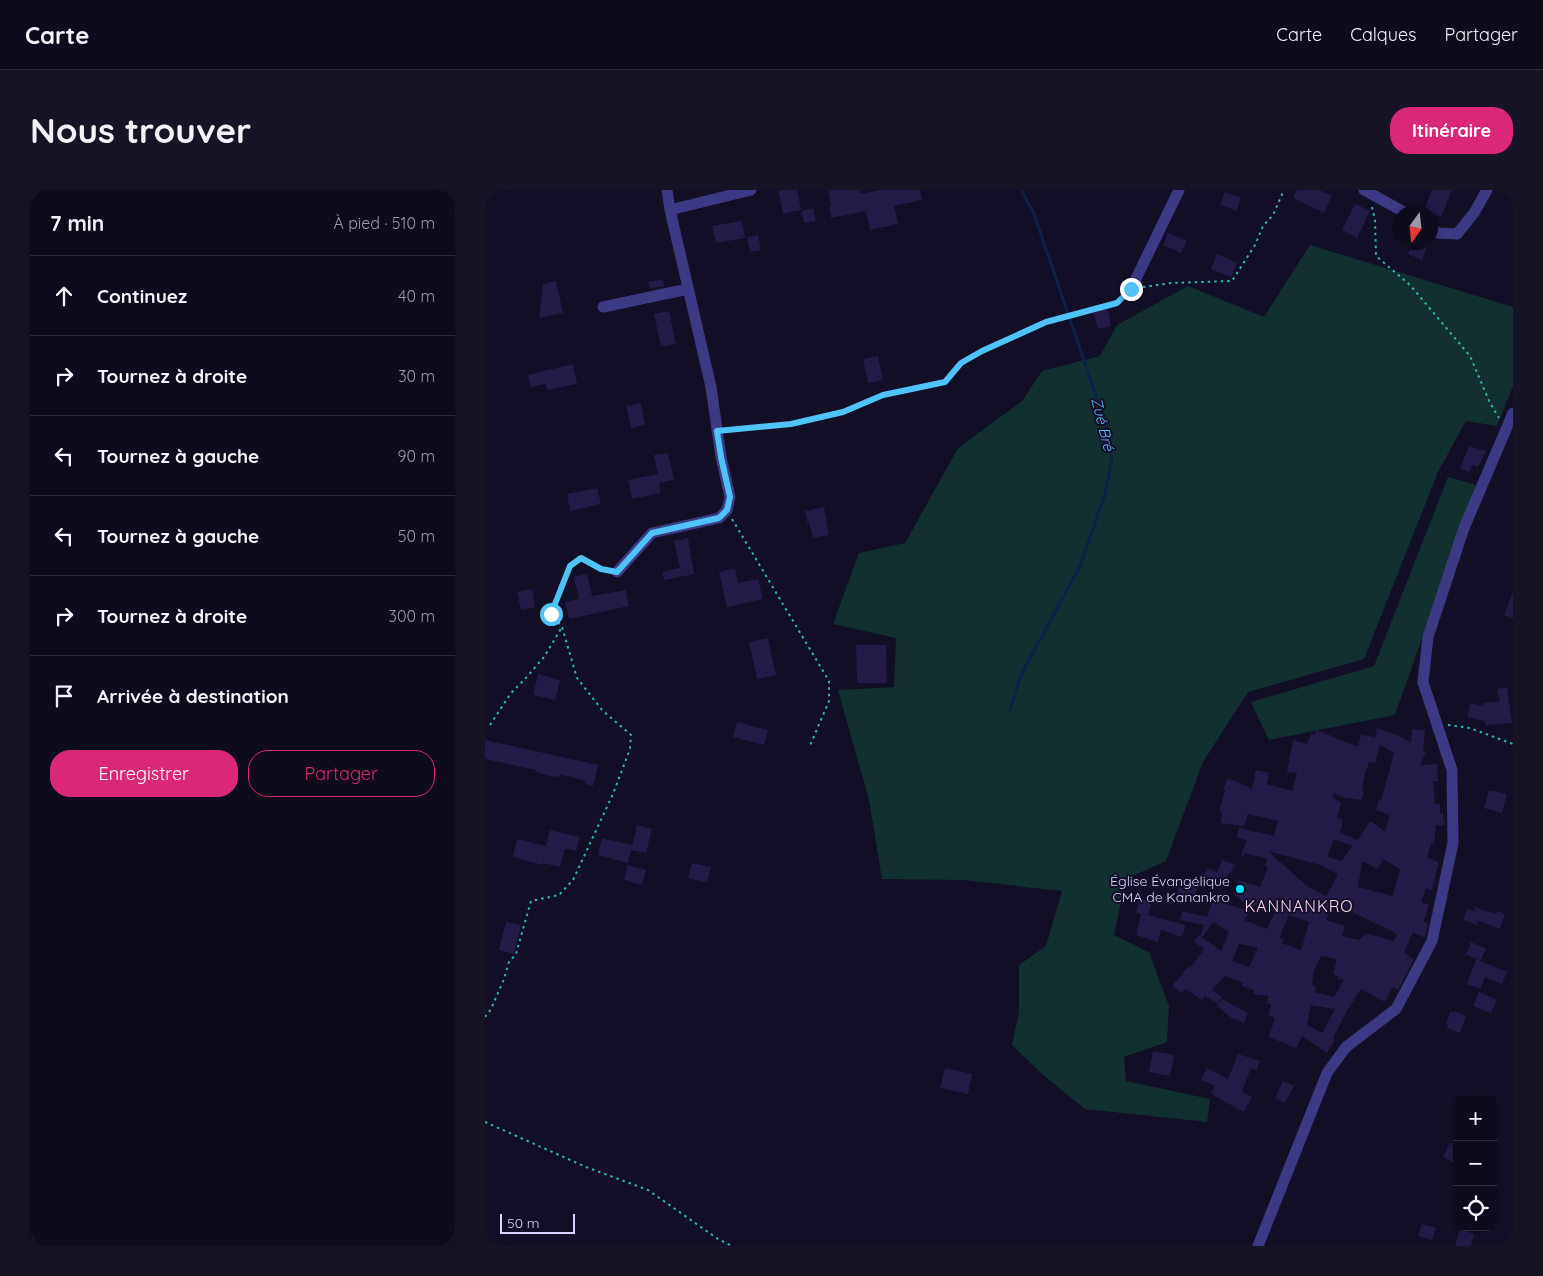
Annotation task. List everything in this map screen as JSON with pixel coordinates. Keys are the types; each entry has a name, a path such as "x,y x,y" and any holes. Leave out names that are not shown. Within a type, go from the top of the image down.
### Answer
{"street":[{"path":"617,572 652,533 719,518 727,510 730,497 721,457 711,387 667,190"},
{"path":"670,210 751,190"},
{"path":"1131,289 1179,190"},
{"path":"1364,190 1393,206"},
{"path":"1438,233 1457,234 1474,214 1487,190"},
{"path":"603,307 688,289"},
{"path":"1258,1246 1327,1074 1347,1047 1396,1009 1433,941 1453,843 1452,770 1423,682 1429,637 1464,528 1513,413"}],"path":[{"path":"717,431 791,424 843,412 883,395 945,382 961,363 982,351 1046,322 1117,303 1131,289 1171,283 1232,281 1255,245 1263,226 1273,214 1284,190"},
{"path":"1369,204 1373,210 1375,220 1376,256 1410,285 1470,356 1490,403 1506,428"},
{"path":"727,510 829,680 829,701 809,748"},
{"path":"485,1017 498,994 509,962 516,954 531,901 559,895 573,880 613,794 630,749 631,735 603,710 577,678 562,627 551,614 570,566 581,558 601,569 617,572"},
{"path":"490,726 511,693 544,656 562,627"},
{"path":"1437,723 1470,728 1513,744"},
{"path":"485,1122 586,1166 648,1190 718,1240 732,1246"}],"green space":[{"path":"1310,245 1513,307 1513,386 1497,426 1466,421 1438,472 1364,659 1248,692 1203,762 1166,861 1126,879 1114,935 1149,952 1169,1006 1167,1042 1124,1057 1126,1081 1210,1099 1207,1122 1085,1109 1042,1074 1012,1045 1019,1013 1019,965 1046,946 1062,891 963,880 882,879 869,800 838,690 894,687 896,638 833,624 859,553 905,543 958,448 1022,401 1042,371 1100,356 1117,325 1188,286 1264,317"},
{"path":"1448,477 1476,485 1395,715 1269,740 1251,702 1374,666"}],"building":[{"path":"797,190 801,210 783,214 778,191"},
{"path":"828,190 859,190 860,194 882,190 920,190 922,200 894,206 898,224 870,230 866,211 831,218"},
{"path":"1297,190 1319,190 1332,196 1324,213 1293,198"},
{"path":"1432,190 1452,190 1441,217 1438,216 1438,205 1426,205"},
{"path":"1225,192 1241,198 1236,211 1220,204"},
{"path":"1355,204 1370,211 1357,238 1342,230"},
{"path":"813,208 816,221 804,223 801,211"},
{"path":"742,221 745,238 716,243 712,226"},
{"path":"1168,233 1187,241 1181,253 1163,245"},
{"path":"758,235 761,250 750,252 747,237"},
{"path":"1410,250 1426,250 1422,260 1408,254"},
{"path":"1217,254 1237,263 1231,277 1211,269"},
{"path":"663,279 664,286 650,289 648,282"},
{"path":"556,281 563,313 539,318 543,284"},
{"path":"1108,309 1111,326 1098,329 1093,312"},
{"path":"669,311 676,344 661,347 654,314"},
{"path":"878,356 883,380 868,383 863,359"},
{"path":"573,364 577,384 547,390 546,384 530,387 528,375"},
{"path":"641,403 645,425 631,428 626,406"},
{"path":"1469,446 1486,451 1478,467 1473,465 1469,472 1460,468"},
{"path":"668,453 674,480 659,483 661,493 632,499 628,480 658,474 654,455"},
{"path":"597,488 601,504 570,511 567,494"},
{"path":"824,507 829,535 813,538 805,511"},
{"path":"688,538 694,574 664,580 662,572 680,568 674,541"},
{"path":"735,568 738,583 758,579 763,599 727,607 719,572"},
{"path":"587,574 592,596 626,590 629,606 569,619 565,602 579,599 574,577"},
{"path":"532,589 535,607 521,610 517,592"},
{"path":"1513,594 1513,618 1504,615"},
{"path":"768,638 776,675 757,679 749,642"},
{"path":"856,645 886,645 887,683 857,683"},
{"path":"538,674 560,680 555,700 533,695"},
{"path":"1507,687 1512,723 1485,725 1485,721 1467,717 1470,703 1483,706 1483,703 1500,701 1497,689"},
{"path":"737,722 768,730 764,745 733,737"},
{"path":"1377,728 1411,742 1412,729 1425,730 1423,751 1426,752 1420,765 1437,764 1438,781 1433,781 1435,804 1440,804 1440,813 1443,813 1445,825 1436,826 1434,844 1431,843 1427,858 1439,862 1432,890 1426,888 1421,902 1429,905 1423,922 1428,924 1425,938 1413,932 1404,953 1414,959 1398,990 1393,987 1385,1002 1361,989 1348,1009 1333,1038 1335,1040 1327,1053 1302,1036 1296,1048 1269,1037 1275,1018 1268,1015 1271,1004 1266,1003 1269,996 1253,994 1254,990 1242,986 1243,983 1225,976 1212,990 1222,997 1217,1004 1205,996 1202,1000 1185,989 1182,993 1172,986 1188,967 1190,968 1204,949 1194,942 1204,925 1180,920 1182,911 1207,917 1213,899 1250,912 1244,920 1267,929 1275,912 1255,905 1252,909 1234,895 1238,880 1260,887 1268,867 1265,866 1267,859 1245,853 1243,856 1241,855 1247,840 1237,838 1239,828 1274,836 1278,821 1248,814 1244,826 1221,823 1222,812 1219,811 1225,790 1223,789 1228,778 1252,789 1256,770 1269,773 1267,784 1292,791 1297,773 1287,772 1293,740 1307,744 1311,734 1314,735 1317,730 1358,747 1361,734 1375,738","holes":["1380,745 1394,753 1381,801 1379,800 1376,810 1390,815 1385,831 1370,821 1358,840 1340,833 1343,820 1337,818 1341,803 1332,797 1334,793 1345,798 1361,800 1364,791 1362,790 1365,772 1369,762 1375,763","1334,839 1352,846 1342,861 1327,857","1268,851 1324,866 1338,874 1326,896 1308,887","1383,859 1400,869 1393,896 1358,887 1362,861 1378,869","1333,904 1397,934 1394,941 1366,933 1360,940 1342,936 1345,926 1326,920","1289,915 1309,922 1301,950 1282,943 1284,940 1279,938","1213,922 1229,932 1221,951 1201,936 1203,937","1239,944 1258,948 1249,967 1232,961","1321,956 1337,959 1333,974 1338,976 1338,979 1344,980 1334,997 1315,992 1316,987 1312,985 1314,971","1311,1005 1335,1009 1322,1033 1307,1025"]},
{"path":"485,740 598,765 593,786 585,784 586,781 560,774 559,778 535,772 536,770 485,759"},
{"path":"1489,790 1507,794 1502,813 1484,808"},
{"path":"637,825 652,829 646,853 631,850"},
{"path":"550,830 580,837 576,851 565,849 560,867 543,863 542,865 513,857 517,839 546,846"},
{"path":"602,838 632,845 628,863 598,855"},
{"path":"1222,860 1236,865 1220,885 1213,880 1211,884 1202,881 1207,868 1217,872"},
{"path":"692,863 711,867 707,883 688,878"},
{"path":"627,865 646,870 642,885 624,880"},
{"path":"1180,880 1198,884 1195,896 1191,895 1190,898 1177,895"},
{"path":"1139,898 1152,901 1148,915 1186,925 1182,937 1161,930 1158,942 1136,935 1141,914 1136,913"},
{"path":"1475,907 1496,914 1497,911 1505,914 1500,929 1479,921 1477,925 1463,920 1467,909 1474,911"},
{"path":"506,922 521,925 514,954 499,950"},
{"path":"1471,942 1486,949 1480,961 1466,954"},
{"path":"1476,960 1507,972 1502,984 1485,977 1480,989 1467,984"},
{"path":"1479,992 1497,1000 1491,1013 1473,1006"},
{"path":"1222,999 1248,1013 1244,1023 1230,1017 1217,1006"},
{"path":"1454,1011 1466,1016 1460,1033 1447,1028 1448,1025 1446,1024 1450,1012 1453,1013"},
{"path":"1153,1051 1174,1055 1170,1076 1149,1072"},
{"path":"1238,1054 1260,1061 1257,1070 1251,1068 1242,1091 1252,1097 1244,1112 1211,1094 1215,1086 1201,1080 1207,1068 1228,1079"},
{"path":"945,1068 972,1074 968,1094 940,1088"},
{"path":"1283,1081 1294,1086 1285,1103 1275,1098"},
{"path":"1450,1143 1453,1144 1453,1162 1443,1157"},
{"path":"1422,1224 1436,1228 1432,1240 1418,1236"},
{"path":"1459,1231 1474,1234 1471,1246 1455,1246"}],"waterway":[{"name":"Zué Bré","path":"1010,710 1021,675 1080,566 1105,494 1112,459 1106,425 1033,211 1021,190"}],"place":[{"name":"Église Évangélique CMA de Kanankro","path":"1240,889"}],"district":[{"name":"KANNANKRO","path":"1299,906"}],"route":[{"path":"551,614 570,566 581,558 601,569 617,572 652,533 719,518 727,510 730,497 717,431 791,424 843,412 883,395 945,382 961,363 982,351 1046,322 1117,303 1131,289"}]}
